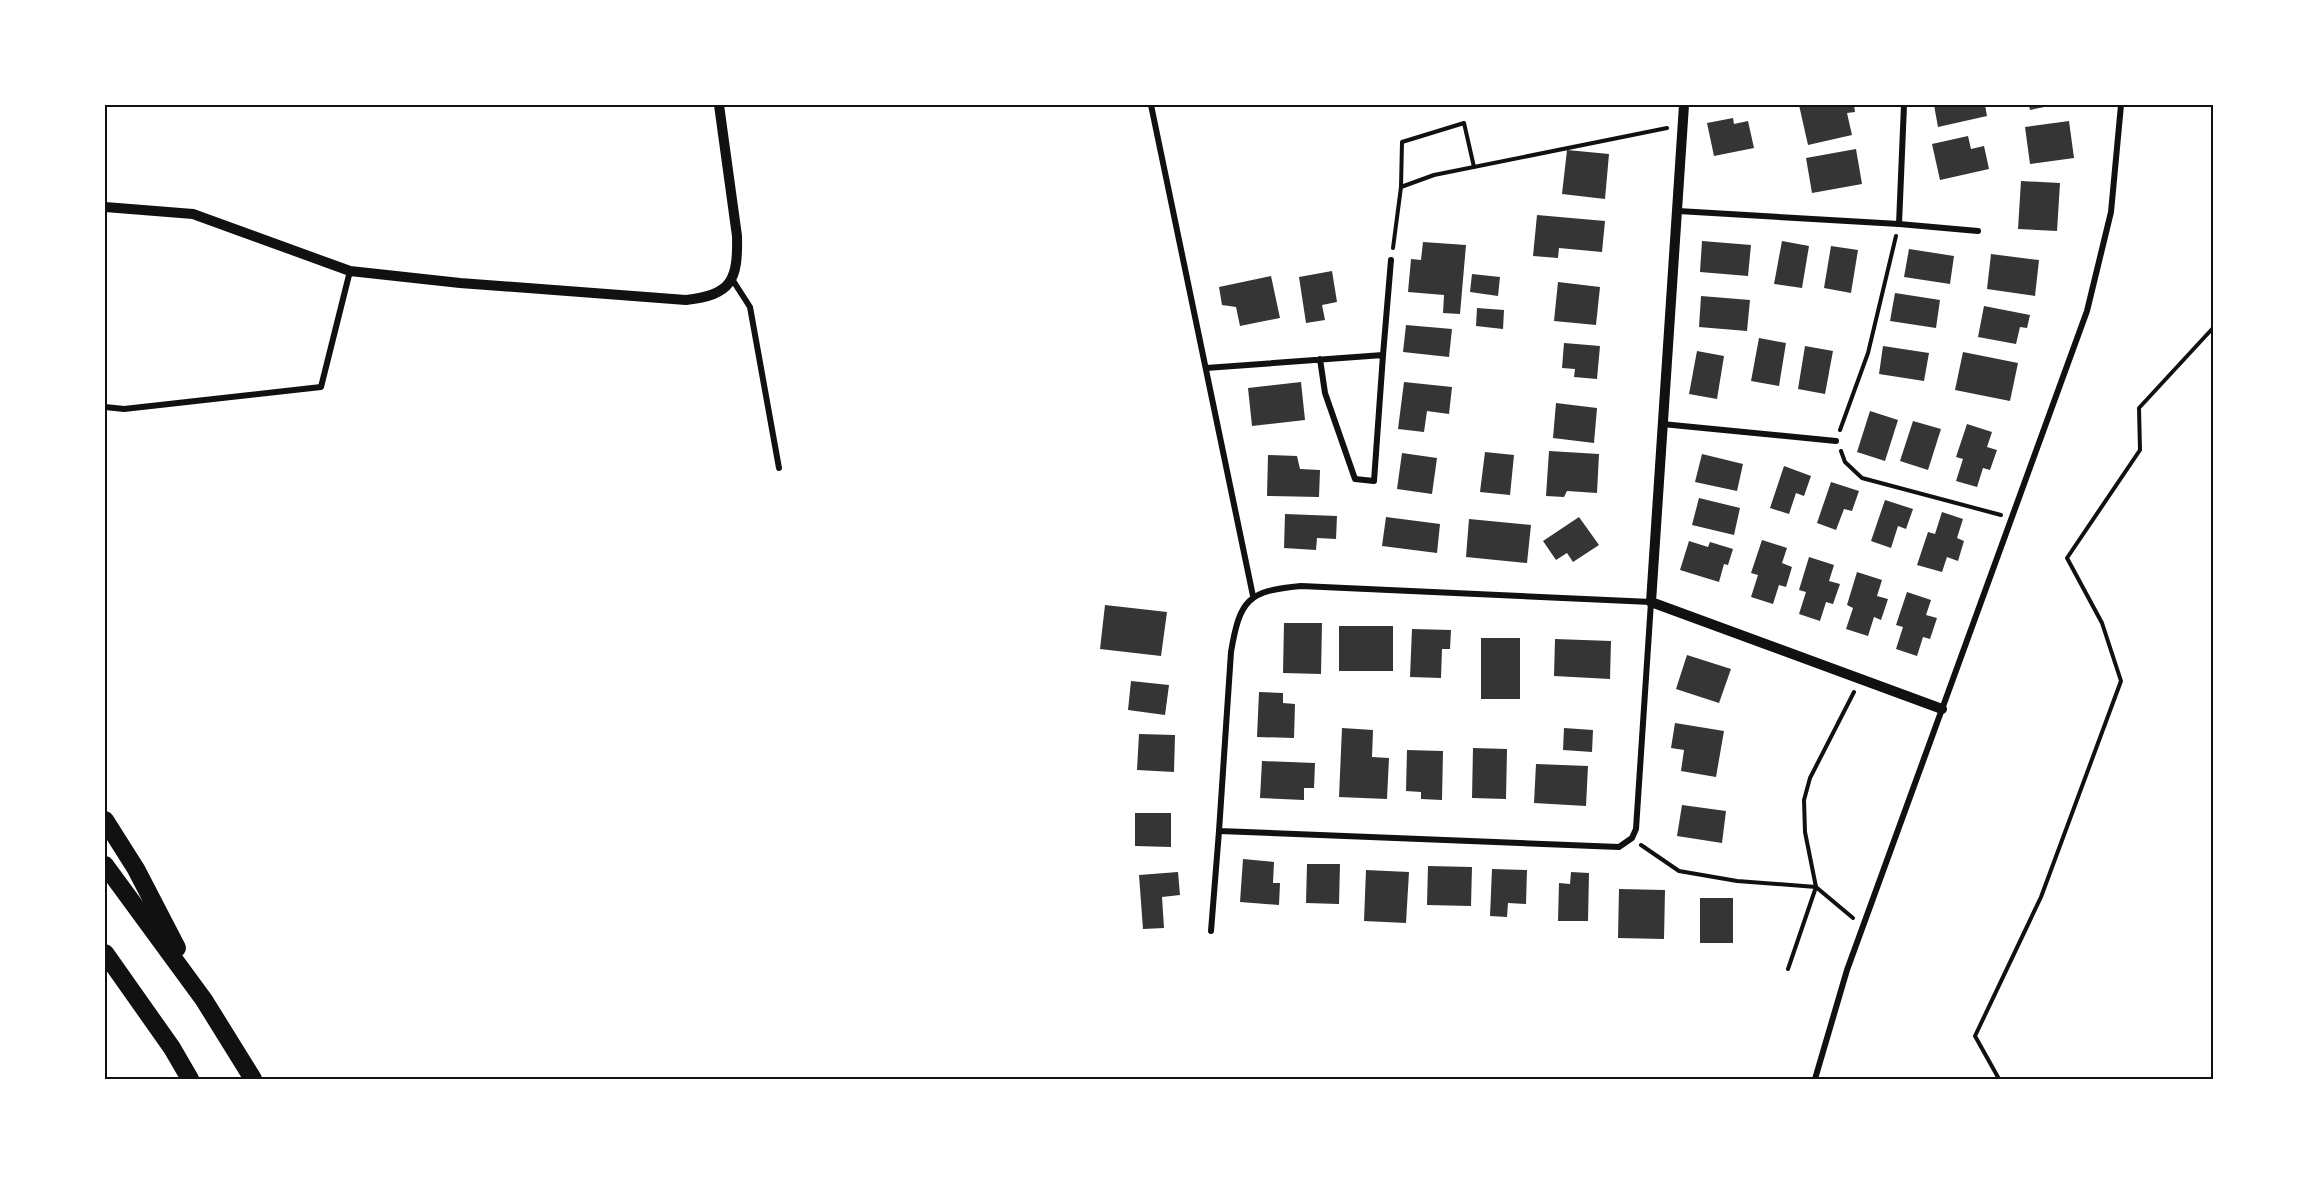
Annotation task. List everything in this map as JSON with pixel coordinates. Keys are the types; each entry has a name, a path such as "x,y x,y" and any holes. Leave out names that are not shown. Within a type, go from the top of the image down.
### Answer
{"highway":[{"path":"105,820 136,869 204,1000 253,1079"},
{"path":"105,865 204,1000"},
{"path":"105,953 172,1048 190,1079"}],"street":[{"path":"105,207 194,214 350,271 460,283 686,300 705,298 721,292 732,279 738,256 719,105"},
{"path":"1151,105 1253,596"},
{"path":"1219,831 1619,847 1632,838 1636,829 1684,105"},
{"path":"1899,224 1904,105"},
{"path":"1815,1079 1847,970 2083,323 2111,212 2121,105"},
{"path":"1678,211 1978,231"},
{"path":"1320,359 1325,393 1355,479 1374,481 1391,260"},
{"path":"105,407 124,409 321,387 350,271"},
{"path":"732,279 750,307 779,468"},
{"path":"1206,368 1383,355"},
{"path":"1662,424 1836,441"},
{"path":"1211,931 1231,652 1235,627 1243,609 1253,596 1276,589 1301,586 1651,602 1942,709"}],"path":[{"path":"1391,260 1401,187 1402,142 1464,123 1474,166"},
{"path":"1401,187 1434,175 1474,166 1682,126"},
{"path":"1899,224 1868,353 1836,441 1845,462 1862,478 2012,518"},
{"path":"1999,1079 1975,1036 2041,897 2121,681 2102,623 2067,558 2140,450 2139,408 2213,328"},
{"path":"1788,969 1816,887 1805,832 1804,800 1810,778 1860,680"},
{"path":"1632,838 1679,871 1737,881 1816,887 1863,926"}],"building":[{"path":"1799,105 1854,105 1855,112 1847,113 1852,135 1808,145"},
{"path":"1934,105 1985,105 1987,116 1938,127"},
{"path":"2029,105 2049,105 2049,106 2030,110"},
{"path":"1733,118 1734,124 1748,121 1754,148 1714,156 1707,123"},
{"path":"2069,121 2074,158 2030,164 2025,127"},
{"path":"1968,136 1971,149 1984,146 1989,169 1940,180 1932,144"},
{"path":"1856,149 1862,184 1812,193 1806,158"},
{"path":"1567,150 1609,154 1605,199 1562,194"},
{"path":"2021,181 2060,183 2057,231 2018,229"},
{"path":"1537,215 1605,221 1602,252 1559,248 1558,258 1533,256"},
{"path":"1702,241 1751,245 1748,276 1700,272"},
{"path":"1782,241 1809,246 1802,288 1774,284"},
{"path":"1423,242 1466,245 1460,314 1443,313 1444,295 1408,292 1411,259 1421,260"},
{"path":"1831,246 1858,250 1851,293 1824,288"},
{"path":"1909,249 1954,256 1950,284 1904,277"},
{"path":"1991,254 2039,260 2035,296 1987,289"},
{"path":"1332,271 1337,302 1322,305 1325,320 1306,323 1299,277"},
{"path":"1472,274 1500,277 1498,296 1470,292"},
{"path":"1271,276 1280,318 1240,326 1236,307 1222,305 1219,287"},
{"path":"1558,282 1600,287 1596,325 1554,321"},
{"path":"1895,293 1940,300 1936,328 1890,321"},
{"path":"1701,296 1750,300 1747,331 1699,327"},
{"path":"1984,306 2030,315 2027,328 2020,327 2016,344 1978,337"},
{"path":"1477,308 1504,310 1503,329 1476,326"},
{"path":"1406,325 1452,329 1449,357 1403,352"},
{"path":"1759,338 1786,343 1779,386 1751,381"},
{"path":"1564,343 1600,346 1597,379 1574,377 1575,369 1562,368"},
{"path":"1805,346 1833,351 1825,394 1798,389"},
{"path":"1883,346 1929,353 1924,381 1879,374"},
{"path":"1697,351 1724,356 1717,399 1689,394"},
{"path":"1963,352 2018,363 2010,401 1955,390"},
{"path":"1301,382 1305,420 1252,426 1248,388"},
{"path":"1404,382 1452,387 1449,414 1427,411 1424,432 1398,429"},
{"path":"1556,403 1597,408 1594,443 1553,438"},
{"path":"1870,411 1898,420 1885,461 1857,452"},
{"path":"1913,421 1941,429 1928,470 1900,461"},
{"path":"1967,424 1992,432 1987,447 1997,450 1990,470 1983,468 1977,487 1956,481 1963,459 1956,457"},
{"path":"1549,451 1599,454 1597,493 1567,491 1564,497 1546,496"},
{"path":"1485,452 1514,455 1510,495 1480,492"},
{"path":"1402,453 1437,458 1432,494 1397,489"},
{"path":"1702,454 1743,464 1737,491 1695,482"},
{"path":"1268,455 1297,456 1300,469 1320,470 1319,497 1267,496"},
{"path":"1784,466 1811,476 1804,496 1796,493 1789,514 1770,508"},
{"path":"1831,482 1859,491 1852,511 1844,509 1836,530 1817,523"},
{"path":"1699,498 1740,508 1734,535 1692,525"},
{"path":"1885,500 1913,509 1906,529 1898,526 1891,548 1871,541"},
{"path":"1942,512 1963,519 1957,538 1964,541 1958,561 1947,557 1942,572 1917,565 1928,532 1935,534"},
{"path":"1285,514 1337,516 1336,539 1317,538 1316,550 1284,548"},
{"path":"1386,517 1440,524 1437,553 1382,546"},
{"path":"1579,517 1599,545 1573,562 1567,553 1556,560 1543,541"},
{"path":"1469,519 1531,525 1527,563 1466,557"},
{"path":"1762,540 1787,548 1782,563 1792,567 1786,587 1779,585 1773,604 1751,597 1758,575 1751,573"},
{"path":"1689,541 1708,547 1710,542 1733,549 1728,565 1724,564 1719,582 1680,570"},
{"path":"1809,557 1834,565 1829,581 1840,584 1833,604 1826,602 1820,621 1799,614 1806,592 1799,590"},
{"path":"1857,572 1882,580 1877,596 1888,599 1881,620 1874,617 1868,636 1846,629 1853,608 1847,605"},
{"path":"1907,592 1931,600 1926,615 1937,618 1930,639 1923,637 1917,656 1896,649 1903,627 1896,625"},
{"path":"1105,605 1167,612 1161,656 1100,649"},
{"path":"1284,623 1322,623 1321,674 1283,673"},
{"path":"1339,626 1393,626 1393,671 1339,671"},
{"path":"1412,629 1451,630 1450,649 1442,649 1441,678 1410,677"},
{"path":"1481,638 1520,638 1520,699 1481,699"},
{"path":"1555,639 1611,641 1610,679 1554,676"},
{"path":"1687,655 1731,669 1719,703 1676,689"},
{"path":"1131,681 1169,685 1165,715 1128,710"},
{"path":"1259,692 1283,693 1283,703 1295,704 1294,738 1257,737"},
{"path":"1675,723 1724,731 1716,777 1681,771 1684,750 1671,748"},
{"path":"1342,728 1373,730 1372,757 1389,758 1387,799 1339,797"},
{"path":"1564,728 1593,730 1592,752 1563,750"},
{"path":"1139,734 1175,735 1174,772 1137,770"},
{"path":"1473,748 1507,749 1506,799 1472,798"},
{"path":"1407,750 1443,751 1442,800 1421,799 1421,792 1406,791"},
{"path":"1262,761 1315,763 1314,788 1304,788 1304,800 1260,798"},
{"path":"1536,764 1588,766 1586,806 1534,803"},
{"path":"1682,805 1726,811 1722,843 1677,836"},
{"path":"1135,813 1171,813 1171,847 1135,846"},
{"path":"1243,859 1274,862 1273,883 1280,883 1279,905 1240,902"},
{"path":"1307,864 1340,864 1339,904 1306,903"},
{"path":"1428,866 1472,867 1471,906 1427,905"},
{"path":"1492,869 1527,870 1526,904 1508,903 1507,917 1490,916"},
{"path":"1366,870 1409,872 1406,923 1364,921"},
{"path":"1178,872 1180,895 1162,897 1164,928 1143,929 1139,875"},
{"path":"1571,872 1589,873 1588,921 1558,921 1559,883 1570,884"},
{"path":"1619,889 1665,890 1664,939 1618,938"},
{"path":"1700,898 1733,898 1733,943 1700,943"}]}
